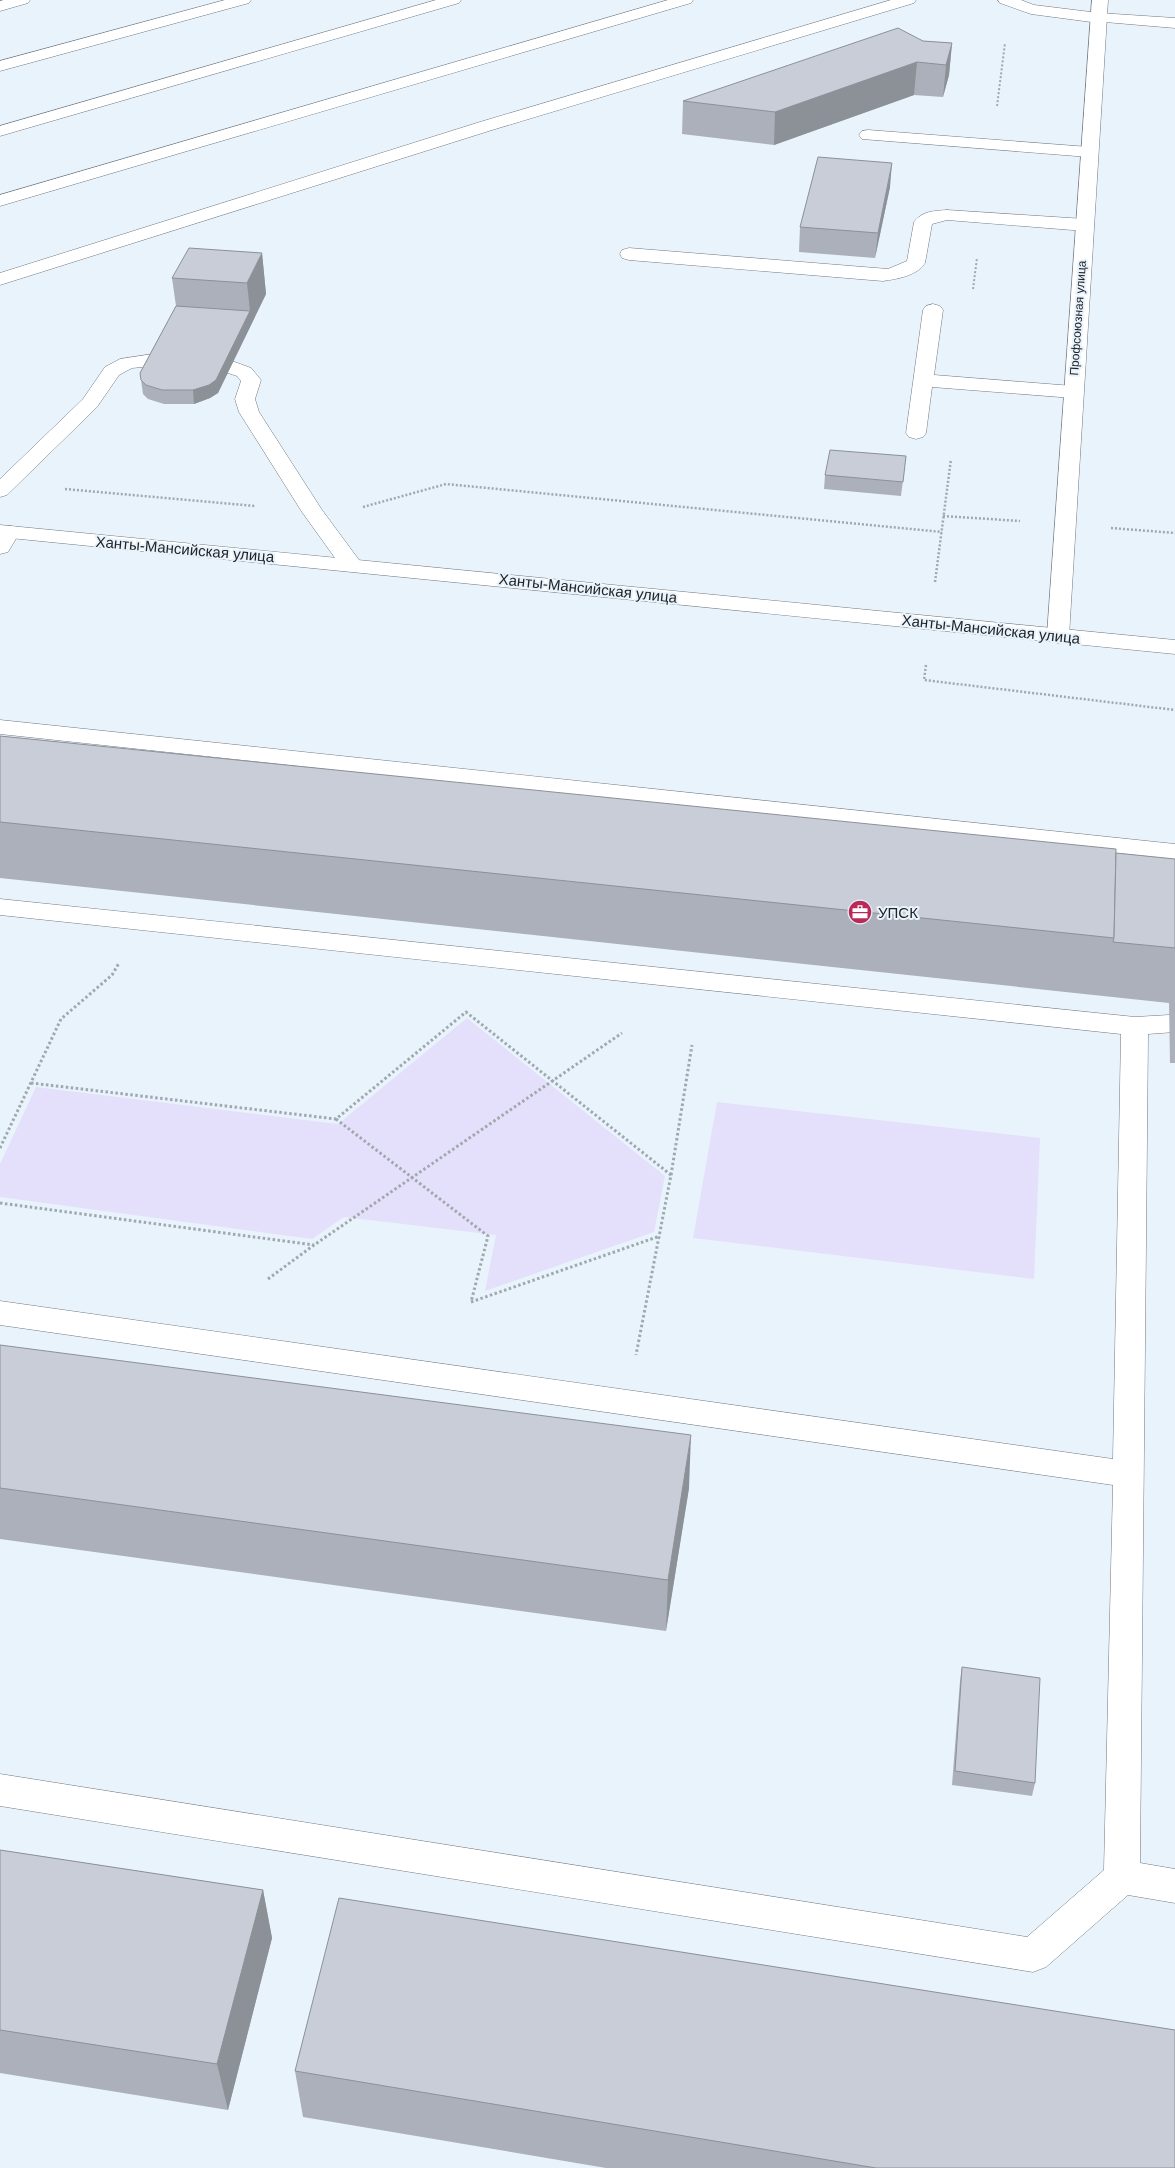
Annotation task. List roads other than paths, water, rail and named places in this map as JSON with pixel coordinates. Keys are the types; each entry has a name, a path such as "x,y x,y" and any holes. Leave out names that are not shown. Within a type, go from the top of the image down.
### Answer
{"main road":[{"path":"0,6 22,0"},
{"path":"0,66 243,0"},
{"path":"0,131 453,0"},
{"path":"0,201 685,0"},
{"path":"0,280 486,126 908,0"},
{"path":"1008,1 1031,9 1100,9 1175,23"},
{"name":"Профсоюзная улица","path":"1058,636 1100,9"},
{"path":"868,135 1089,152"},
{"path":"629,254 894,275 916,263 923,222 930,217 947,215 1085,225"},
{"path":"916,433 933,310"},
{"path":"4,487 90,403 112,371 127,363 153,360 232,367 244,372 251,380 245,399 249,412 313,512 351,564"},
{"path":"923,380 1073,392"},
{"name":"Ханты-Мансийская улица","path":"3,537 351,564 1175,647"},
{"path":"0,727 1175,852"},
{"path":"0,907 1134,1026 1169,1024"},
{"path":"0,1790 1033,1955 1122,1877 1130,1474 1134,1026"},
{"path":"0,1313 1130,1474"},
{"path":"1122,1877 1175,1886"}],"place":[{"name":"УПСК","path":"860,912"}]}
